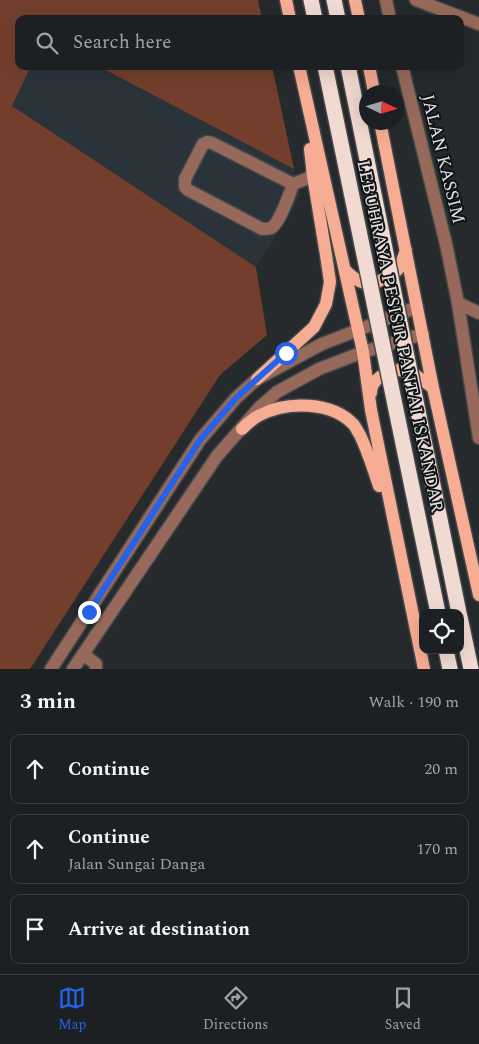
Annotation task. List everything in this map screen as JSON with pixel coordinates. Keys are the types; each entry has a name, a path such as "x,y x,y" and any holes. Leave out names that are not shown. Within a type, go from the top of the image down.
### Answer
{"highway":[{"path":"311,0 314,15"},
{"path":"334,0 337,15"},
{"name":"LEBUHRAYA PESISIR PANTAI ISKANDAR","path":"326,70 437,609"},
{"name":"LEBUHRAYA PESISIR PANTAI ISKANDAR","path":"349,70 458,609"},
{"path":"464,636 471,669"},
{"path":"447,654 450,669"}],"main road":[{"path":"286,0 289,15"},
{"path":"355,0 358,15"},
{"path":"300,70 363,352 397,540 424,669"},
{"path":"370,70 373,85"},
{"path":"257,379 314,327 326,304 330,282 313,176 304,90"},
{"path":"382,130 433,388 479,595"},
{"path":"344,270 354,279 366,284 378,282 392,276 399,268 406,250"},
{"path":"372,410 370,390 374,380 387,373 401,369 415,374 433,388"},
{"path":"242,429 259,415 283,407 300,404 322,408 340,415 354,426 368,452 397,540"}],"street":[{"path":"386,0 389,15"},
{"path":"416,0 449,15"},
{"path":"464,20 479,24"},
{"name":"JALAN KASSIM","path":"406,70 458,303 476,407 479,438"},
{"path":"293,184 207,142 203,144 185,179 185,187 188,190 262,229 271,228 276,222 293,184 313,176"},
{"path":"458,303 479,313"},
{"path":"52,669 200,440 236,398 257,379 322,344 417,307"},
{"path":"73,669 217,456 260,407 277,392 319,369 363,352 423,334"},
{"path":"83,654 96,664 96,669"}],"shaded area":[{"path":"0,0 258,0 261,15 15,15 15,70 29,70 12,106 256,267 267,335 220,375 30,669 0,669"},
{"path":"29,70 106,70 294,169 300,197 256,267 161,210 12,106"},
{"path":"106,70 273,70 294,169"}],"route":[{"path":"89,612 200,440 236,398 286,353"}]}
